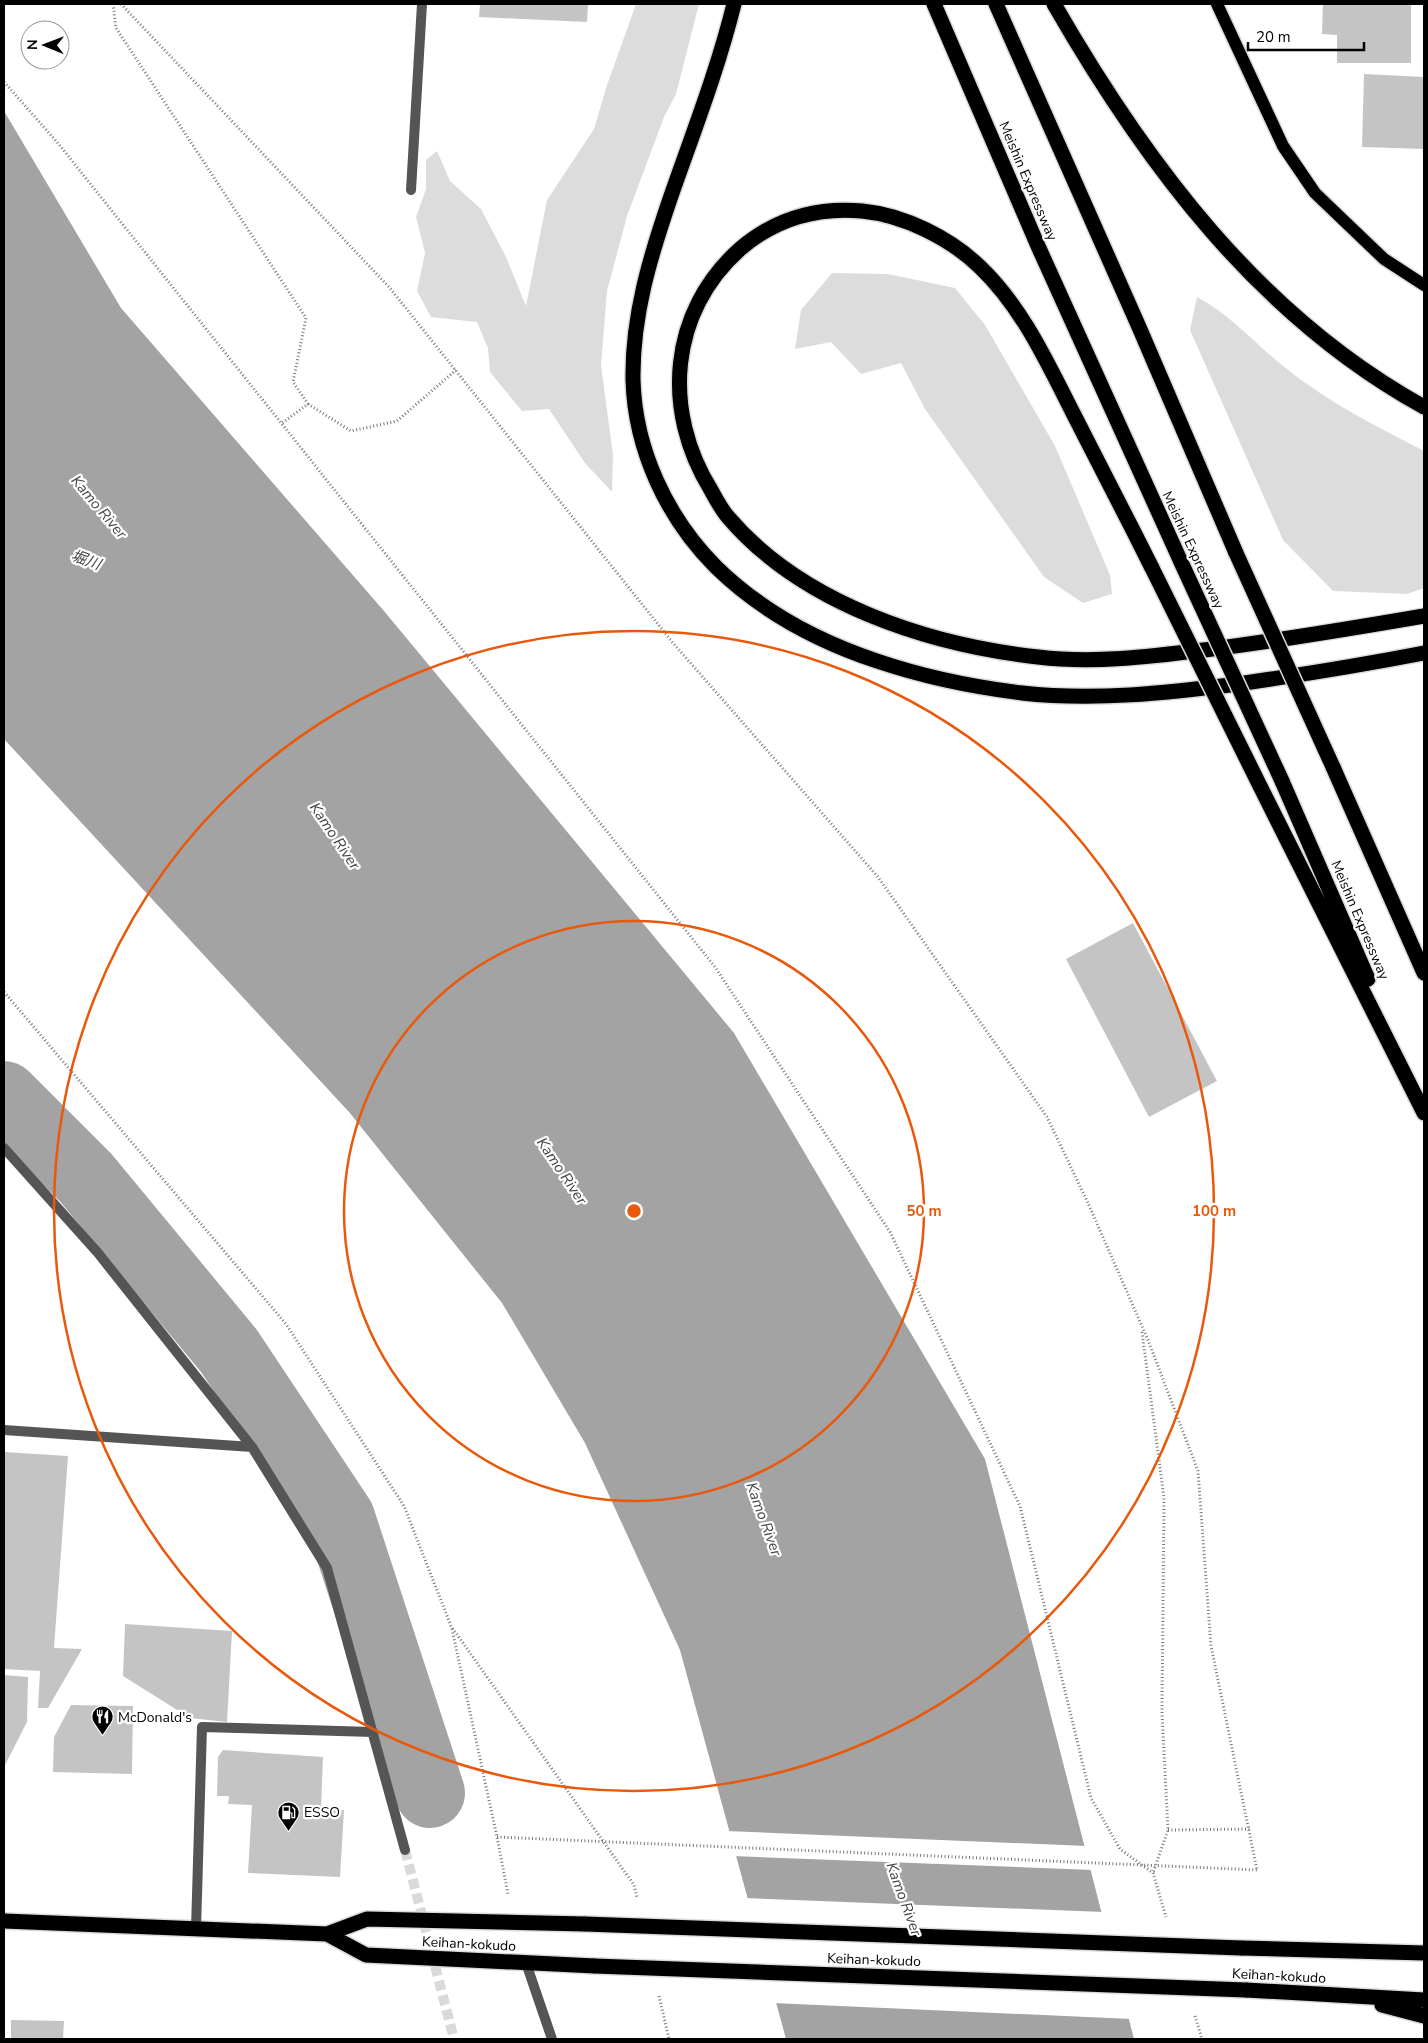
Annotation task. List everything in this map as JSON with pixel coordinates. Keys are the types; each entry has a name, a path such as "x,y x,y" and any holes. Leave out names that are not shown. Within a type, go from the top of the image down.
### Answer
{"highway":[{"path":"734,4 709,86 653,247 641,293 634,339 633,383 638,429 653,476 672,512 700,550 730,580 767,609 807,634 853,653 912,672 1023,693 1123,696 1180,692 1343,668 1424,653"},
{"name":"Meishin Expressway","path":"934,4 1038,246 1282,781 1424,1111"},
{"path":"996,4 1139,327 1236,553 1424,973"},
{"path":"1054,4 1116,107 1171,182 1225,249 1280,304 1341,354 1424,407"},
{"path":"1424,616 1228,647 1153,656 1096,659 1041,658 986,649 927,635 870,614 817,590 767,555 727,516 701,474 686,433 680,398 680,361 687,329 702,293 723,264 750,241 779,222 812,212 846,210 881,213 915,225 950,244 979,265 1004,293 1034,337 1152,568 1260,786 1424,1111"},
{"name":"Keihan-kokudo","path":"4,1921 327,1934 367,1919 513,1922 1424,1953"},
{"name":"Keihan-kokudo","path":"327,1934 366,1955 595,1966 1246,1990 1424,2000"},
{"path":"1347,1997 1424,2016"}],"main road":[{"path":"1218,4 1283,146 1315,193 1384,259 1424,285"}],"street":[{"path":"411,190 422,4"},
{"path":"4,1148 98,1253 252,1447 326,1568 405,1850"},
{"path":"4,1430 252,1447"},
{"path":"196,1929 202,1726 372,1732"},
{"path":"526,1963 552,2039"}],"path":[{"path":"113,4 116,28 306,318 293,382 308,404 351,431 397,421 456,370"},
{"path":"121,4 389,287 673,643 878,877 1047,1117 1088,1203 1142,1326 1198,1470 1211,1646 1257,1870 498,1837"},
{"path":"4,82 57,142 715,967 890,1232 1020,1506 1092,1798 1120,1848 1153,1873 1167,1919"},
{"path":"281,424 308,404"},
{"path":"4,992 286,1324 404,1506 451,1626 498,1837 513,1922"},
{"path":"1142,1326 1164,1498 1162,1713 1168,1830 1153,1873"},
{"path":"451,1626 634,1884 639,1904"},
{"path":"1168,1830 1250,1829"},
{"path":"658,1990 668,2039"},
{"path":"1194,2012 1202,2039"}],"shaded area":[{"path":"636,4 699,4 676,94 664,117 627,216 607,291 601,365 613,455 612,492 585,463 549,409 522,411 490,372 488,348 477,322 431,317 417,291 425,253 416,217 426,189 426,160 437,151 450,181 481,209 506,257 526,306 547,200 594,129 606,88"},
{"path":"832,273 888,274 955,288 985,325 1055,446 1110,575 1112,594 1083,603 1044,577 925,409 901,363 861,374 831,342 795,349 801,310"},
{"path":"1197,297 1221,312 1272,357 1316,391 1424,451 1424,588 1407,594 1333,591 1283,540 1190,330"}],"water":[{"path":"4,111 121,308 384,611 734,1033 985,1459 1134,2039 786,2039 680,1650 585,1443 502,1303 349,1112 4,739"}],"pier":[{"path":"726,1831 1087,1846 1093,1870 733,1856"},
{"path":"744,1898 1104,1912 1131,2019 773,2003"}],"building":[{"path":"480,4 588,4 587,22 479,17"},
{"path":"1323,4 1411,4 1411,63 1337,63 1337,35 1322,34"},
{"path":"1364,74 1424,77 1424,149 1362,147"},
{"path":"1133,923 1217,1081 1149,1117 1066,959"},
{"path":"4,1452 68,1456 54,1648 82,1649 48,1708 38,1708 40,1671 4,1669"},
{"path":"125,1624 232,1631 227,1722 190,1718 123,1676"},
{"path":"4,1675 28,1677 27,1722 4,1767"},
{"path":"71,1705 133,1706 132,1774 53,1772 54,1737"},
{"path":"223,1750 323,1757 321,1809 344,1810 340,1877 248,1873 252,1805 228,1804 229,1796 217,1796 218,1757"},
{"path":"11,2020 64,2021 63,2039 11,2039"}],"waterway":[{"path":"4,1096 86,1178 229,1351 340,1518 430,1793"}],"tunnel":[{"path":"405,1850 454,2039"}],"place":[{"name":"McDonald's","path":"102,1736"},
{"name":"ESSO","path":"288,1831"}],"water label":[{"name":"Kamo River","path":"99,507"},
{"name":"堀川","path":"86,560"},
{"name":"Kamo River","path":"335,836"},
{"name":"Kamo River","path":"562,1171"},
{"name":"Kamo River","path":"764,1519"},
{"name":"Kamo River","path":"904,1899"}]}
